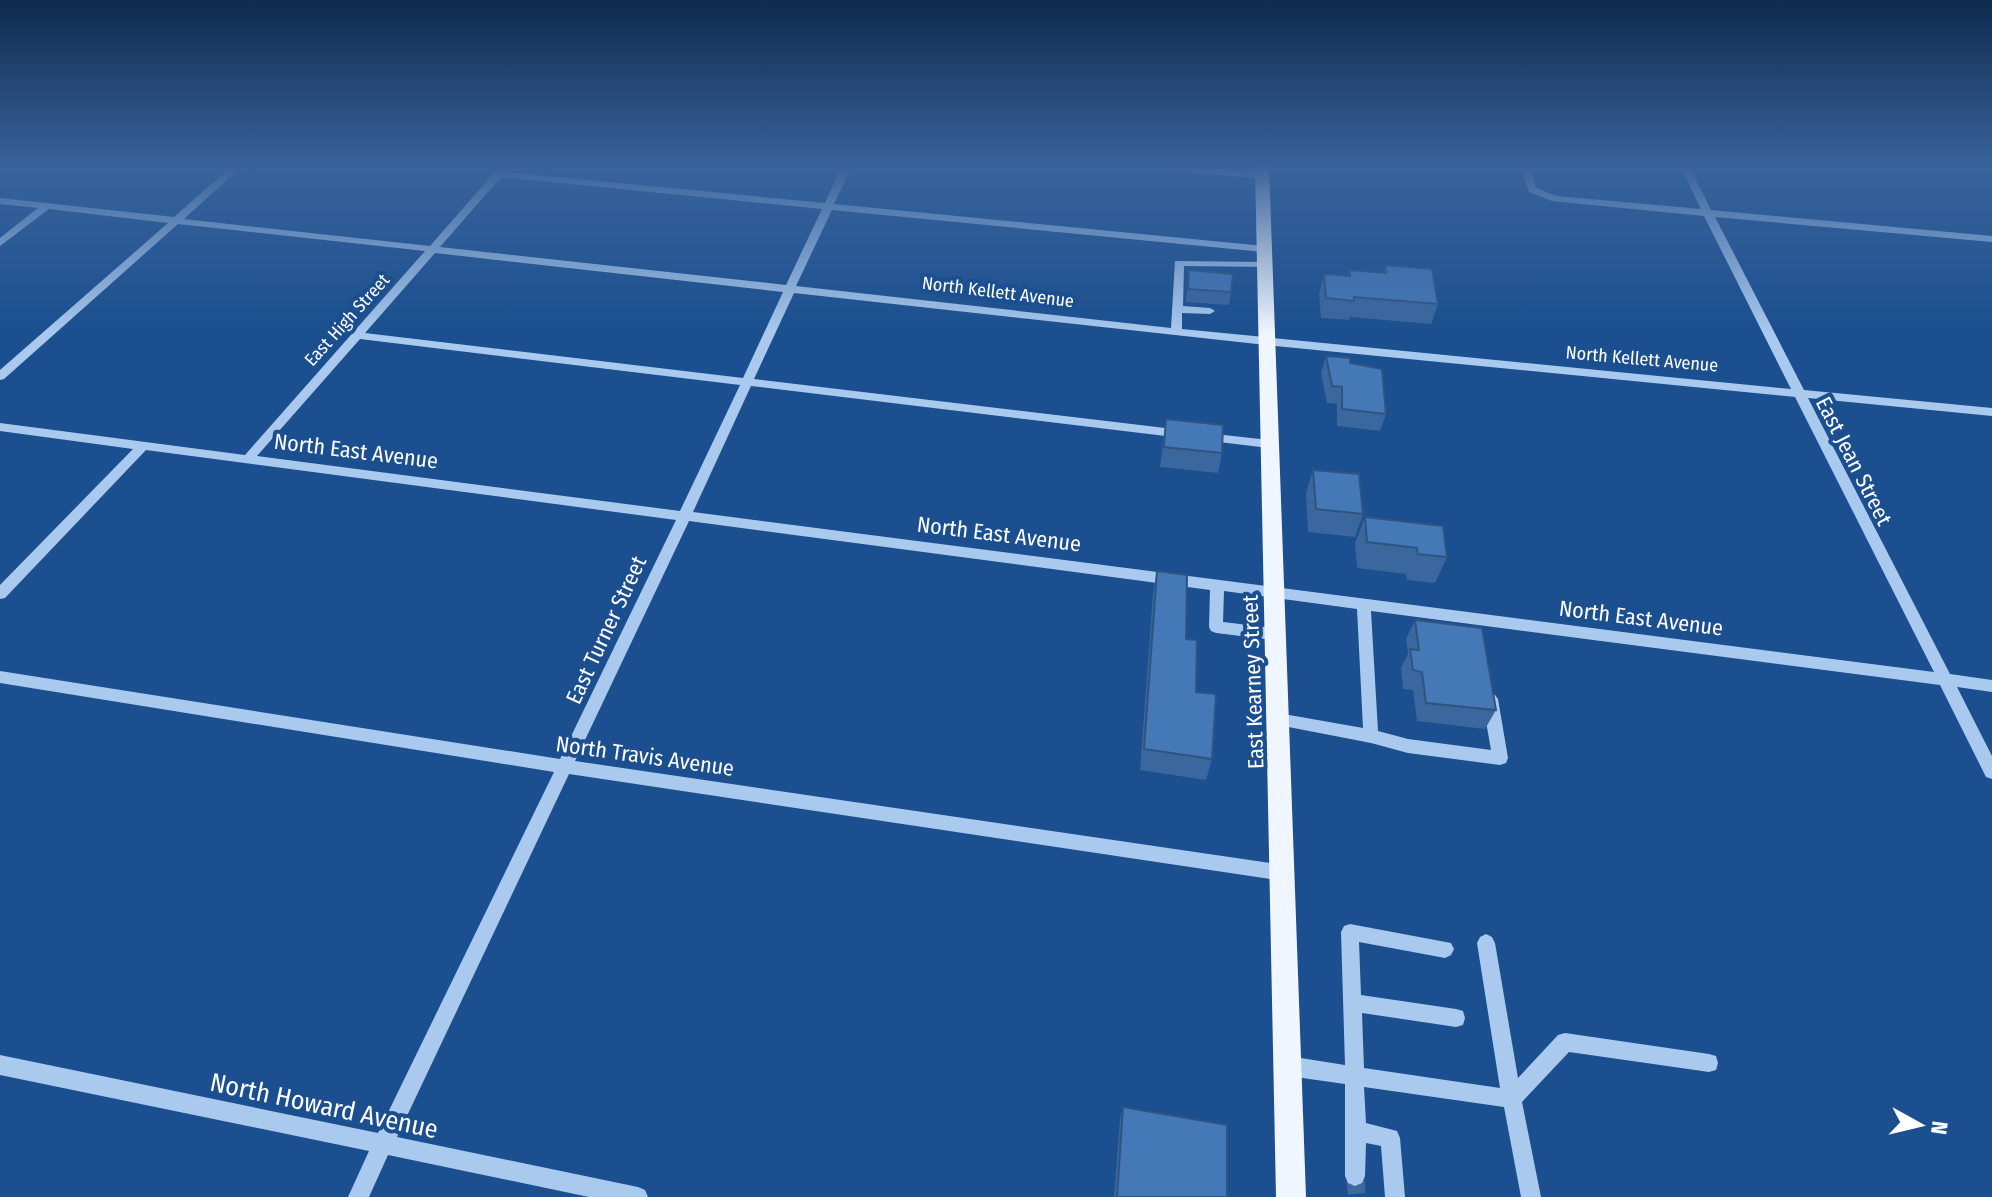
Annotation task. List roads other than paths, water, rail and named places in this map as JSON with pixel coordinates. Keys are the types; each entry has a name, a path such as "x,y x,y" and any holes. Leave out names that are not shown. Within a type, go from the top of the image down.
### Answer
{"main road":[{"name":"East Kearney Street","path":"1264,222 1291,1197"}],"street":[{"path":"0,243 27,222"},
{"path":"0,376 174,222"},
{"name":"North Kellett Avenue","path":"202,222 1266,342 1992,412"},
{"name":"East High Street","path":"247,460 457,222"},
{"name":"East Turner Street","path":"358,1197 686,515 822,222"},
{"path":"964,222 1264,257"},
{"name":"East Jean Street","path":"1711,222 1992,772"},
{"path":"1797,222 1992,239"},
{"path":"1176,331 1179,263 1264,257"},
{"path":"1177,309 1210,311"},
{"path":"357,335 1269,444"},
{"name":"North East Avenue","path":"0,427 1217,584 1364,604 1478,626 1992,686"},
{"path":"0,594 143,446"},
{"path":"1217,584 1216,627 1275,634"},
{"path":"1364,604 1371,736"},
{"name":"North Travis Avenue","path":"0,677 566,767 1284,873"},
{"path":"1278,719 1408,746 1500,758 1487,681"},
{"path":"1355,1176 1350,932 1445,949"},
{"path":"1486,943 1531,1197"},
{"path":"1353,1003 1456,1018"},
{"path":"1512,1099 1565,1042 1709,1063"},
{"name":"North Howard Avenue","path":"0,1065 638,1197"},
{"path":"1288,1066 1512,1099"},
{"path":"1356,1131 1390,1138 1395,1197"}],"tunnel":[{"path":"1355,1176 1357,1197"}]}
